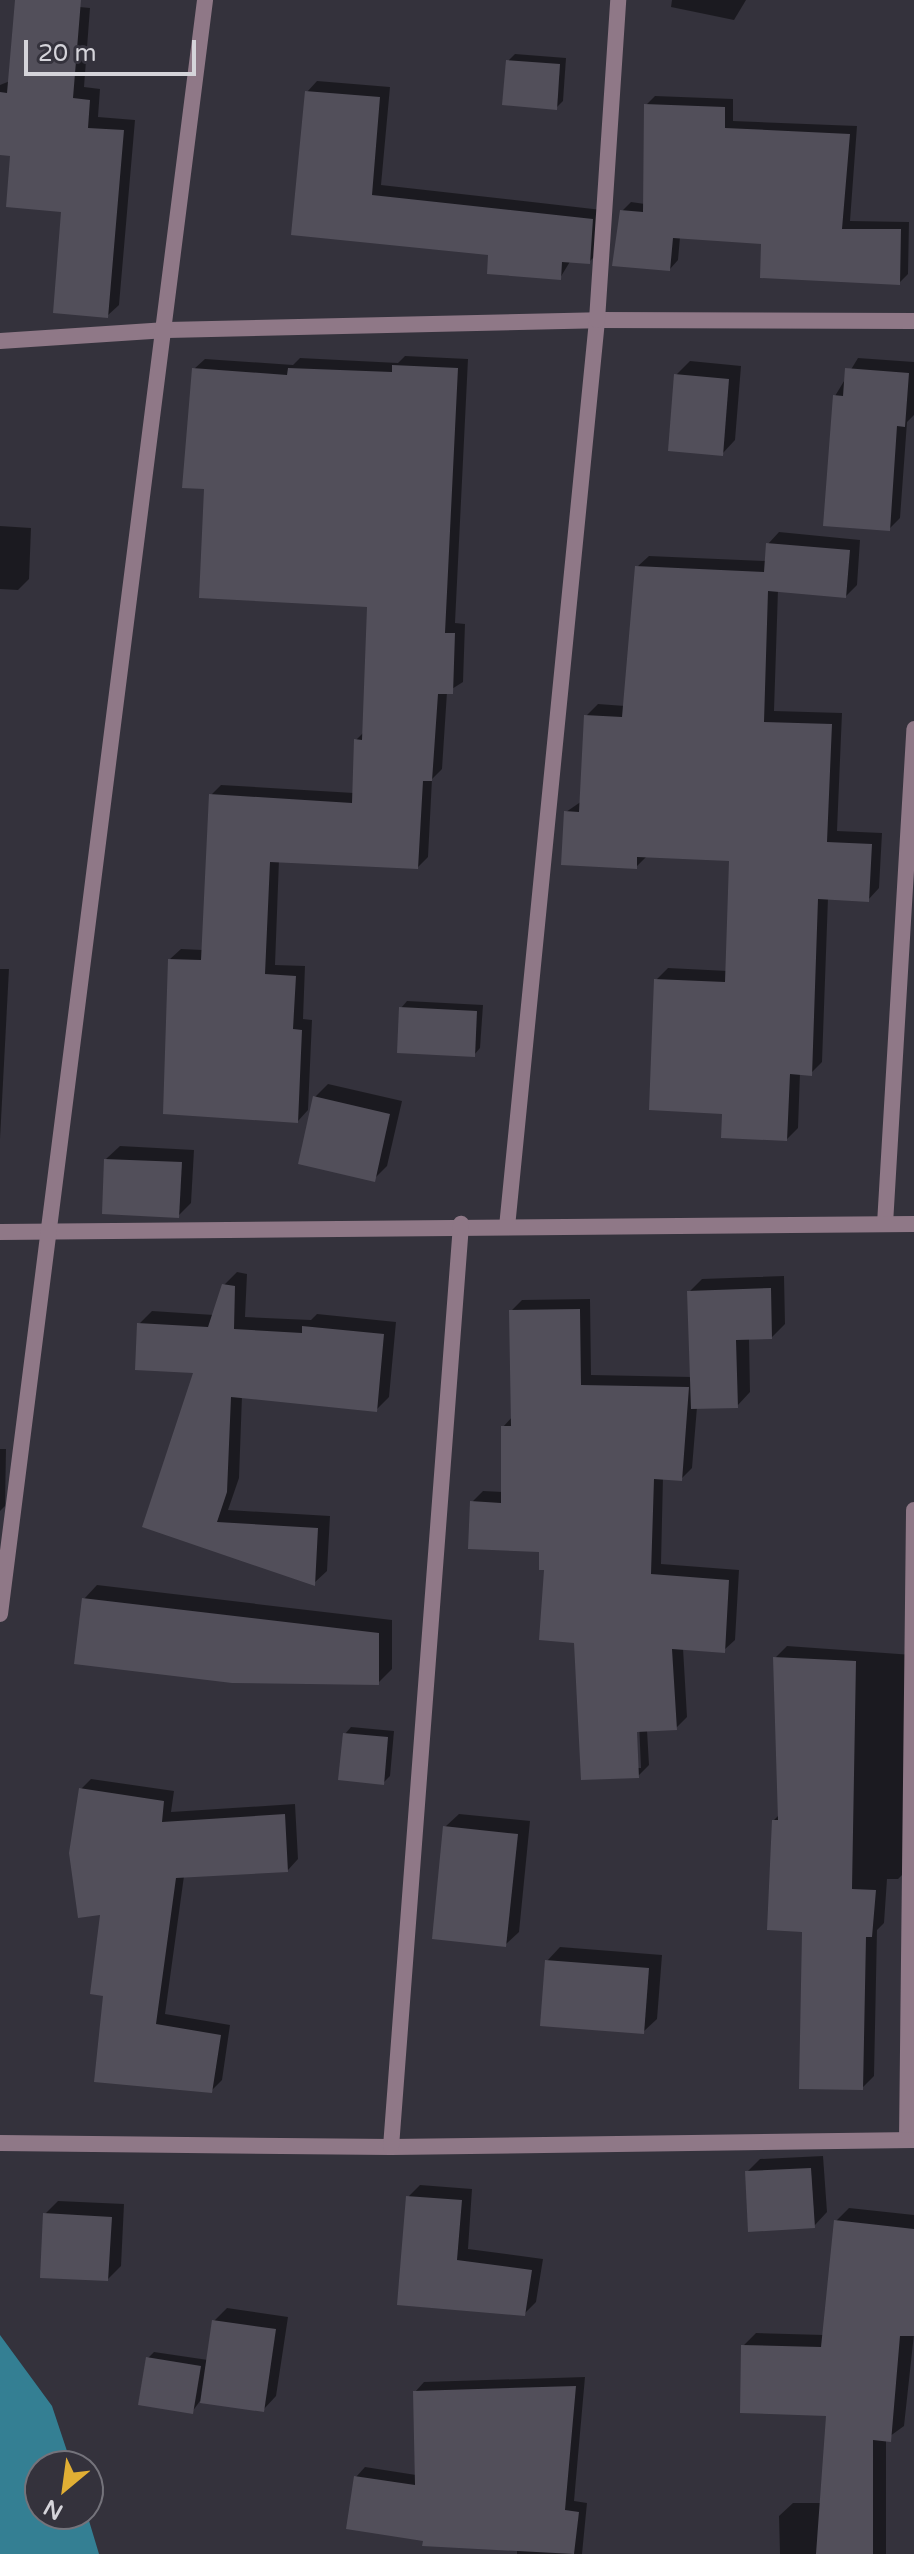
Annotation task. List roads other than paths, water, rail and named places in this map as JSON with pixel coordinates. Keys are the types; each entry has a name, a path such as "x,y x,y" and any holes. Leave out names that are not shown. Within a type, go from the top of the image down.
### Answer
{"street":[{"path":"0,1614 45,1231 167,330 205,0"},
{"path":"507,1227 597,320 618,0"},
{"path":"0,341 167,330 597,320 914,321"},
{"path":"885,1224 914,729"},
{"path":"391,2147 461,1224"},
{"path":"0,1232 461,1224 507,1227 914,1224"},
{"path":"0,2143 391,2147 910,2140 914,1510"}],"water":[{"path":"0,2335 52,2406 67,2450 24,2450 24,2530 92,2530 99,2554 0,2554"}]}
